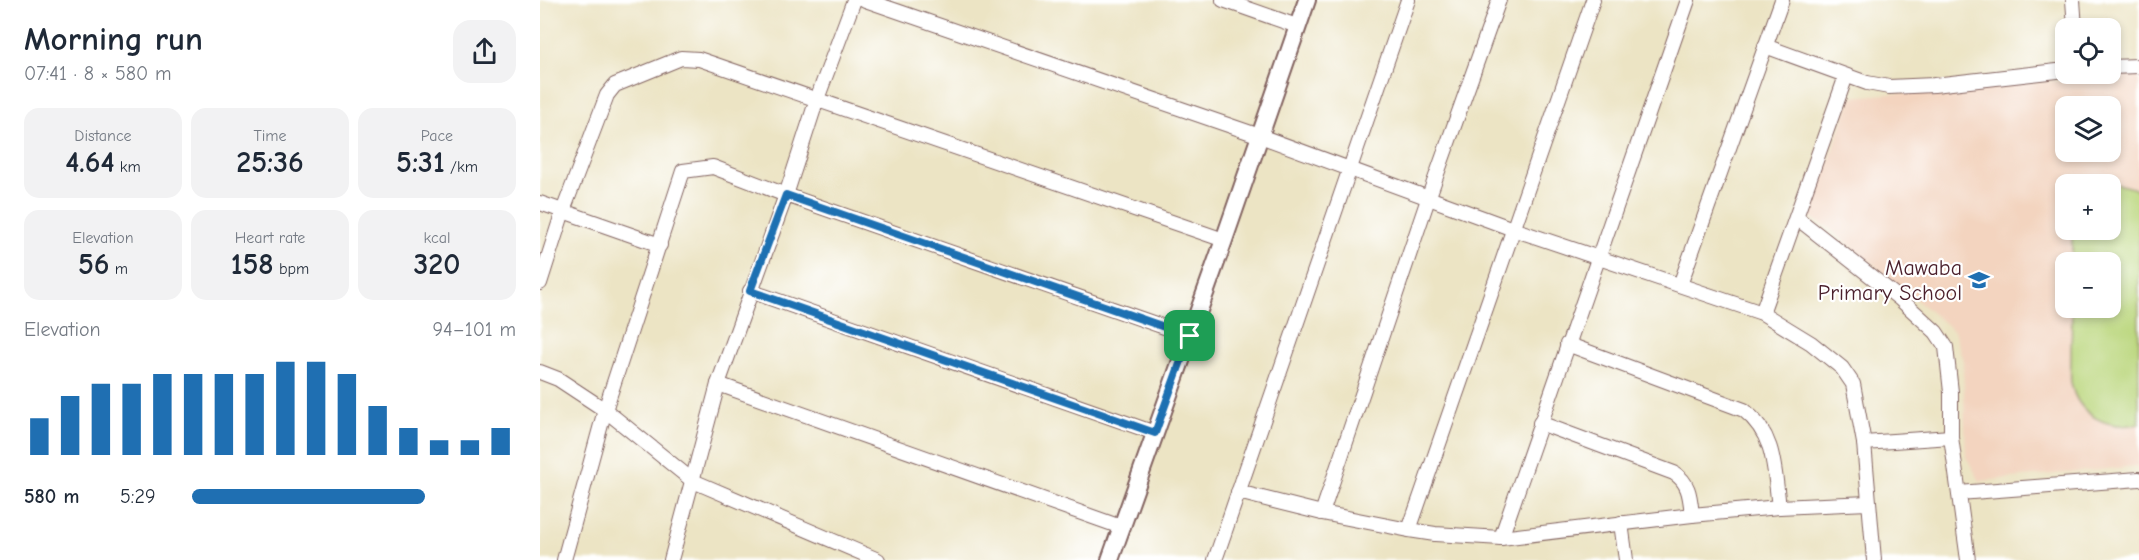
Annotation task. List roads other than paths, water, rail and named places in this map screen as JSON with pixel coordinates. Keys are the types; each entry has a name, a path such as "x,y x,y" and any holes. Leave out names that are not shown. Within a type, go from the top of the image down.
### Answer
{"street":[{"path":"671,560 718,384 786,195 817,99 854,0"},
{"path":"865,0 1260,136 1428,199 1762,314 1811,343 1849,376 1856,392 1864,443 1874,560"},
{"path":"1222,0 1297,26"},
{"path":"1110,560 1224,240 1306,0"},
{"path":"1215,560 1408,0"},
{"path":"1322,513 1428,199 1499,0"},
{"path":"1409,530 1593,0"},
{"path":"1501,538 1688,0"},
{"path":"1680,285 1782,0"},
{"path":"2073,0 2074,18"},
{"path":"1766,46 1846,76 1889,87 1944,84 2055,71"},
{"path":"540,283 563,211 607,95 615,85 627,79 681,58 692,57 1224,240"},
{"path":"2121,67 2139,66"},
{"path":"1762,314 1846,76"},
{"path":"564,560 605,410 683,171 713,167 786,195 1190,336"},
{"path":"540,203 660,245"},
{"path":"1797,218 1900,299 1941,339 1946,347 1951,392 1951,437 1968,560"},
{"path":"750,291 1155,433"},
{"path":"1567,344 1744,410 1755,419 1772,452 1779,507"},
{"path":"540,372 558,379 605,410 693,481 878,560"},
{"path":"718,384 1121,527"},
{"path":"1540,423 1674,473 1689,490 1692,515"},
{"path":"1864,443 1951,437"},
{"path":"1959,493 2139,479"},
{"path":"1239,492 1322,513 1409,530 1501,538 1692,515 1779,507 1868,503"},
{"path":"1621,523 1626,560"}],"place":[{"name":"Mawaba Primary School","path":"1979,280"}]}
